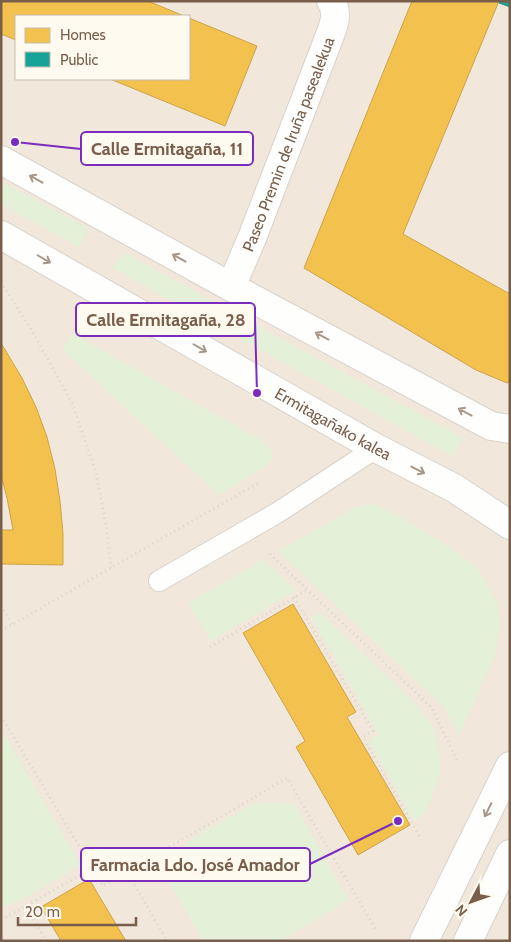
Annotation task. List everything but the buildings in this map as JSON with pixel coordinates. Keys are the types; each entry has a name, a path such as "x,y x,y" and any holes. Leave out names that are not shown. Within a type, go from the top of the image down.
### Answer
{"street":[{"name":"Paseo Premin de Iruña pasealekua","path":"231,287 252,238 336,18 331,1"},
{"path":"1,160 231,287 491,426 510,429"},
{"name":"Ermitagañako kalea","path":"1,235 376,448 454,488 510,525"},
{"path":"424,941 510,766"},
{"path":"468,941 510,854"}],"lane":[{"path":"159,580 277,513 376,448"}],"path":[{"path":"1,282 33,333 72,403 96,472 106,525 111,568"},
{"path":"1,631 260,482"},
{"path":"264,548 432,708 458,763"},
{"path":"210,647 307,590"},
{"path":"294,597 373,731 363,737 421,838"},
{"path":"1,606 13,625"},
{"path":"1,716 102,886 287,778 376,930"},
{"path":"1,920 91,869"},
{"path":"127,872 167,941"},
{"path":"26,906 46,941"}],"shaded area":[{"path":"1,1 510,1 510,941 1,941"}],"green space":[{"path":"1,181 88,228 79,247 1,204"},
{"path":"123,252 463,438 452,456 113,268"},
{"path":"73,334 261,440 271,449 272,458 267,465 219,495 62,349"},
{"path":"374,504 409,522 452,549 478,569 497,602 499,624 495,655 459,735 444,707 278,551 356,507"},
{"path":"263,560 296,590 211,641 188,603"},
{"path":"320,613 414,702 434,729 440,757 440,775 425,813 414,821 369,741 379,735 311,617"},
{"path":"1,729 81,865 27,897 1,908"},
{"path":"255,803 294,803 348,900 280,941 203,941 166,876 188,841"}],"place":[{"name":"Calle Ermitagaña, 11","path":"15,142"},
{"name":"Calle Ermitagaña, 28","path":"257,393"},
{"name":"Farmacia Ldo. José Amador","path":"398,821"}]}
